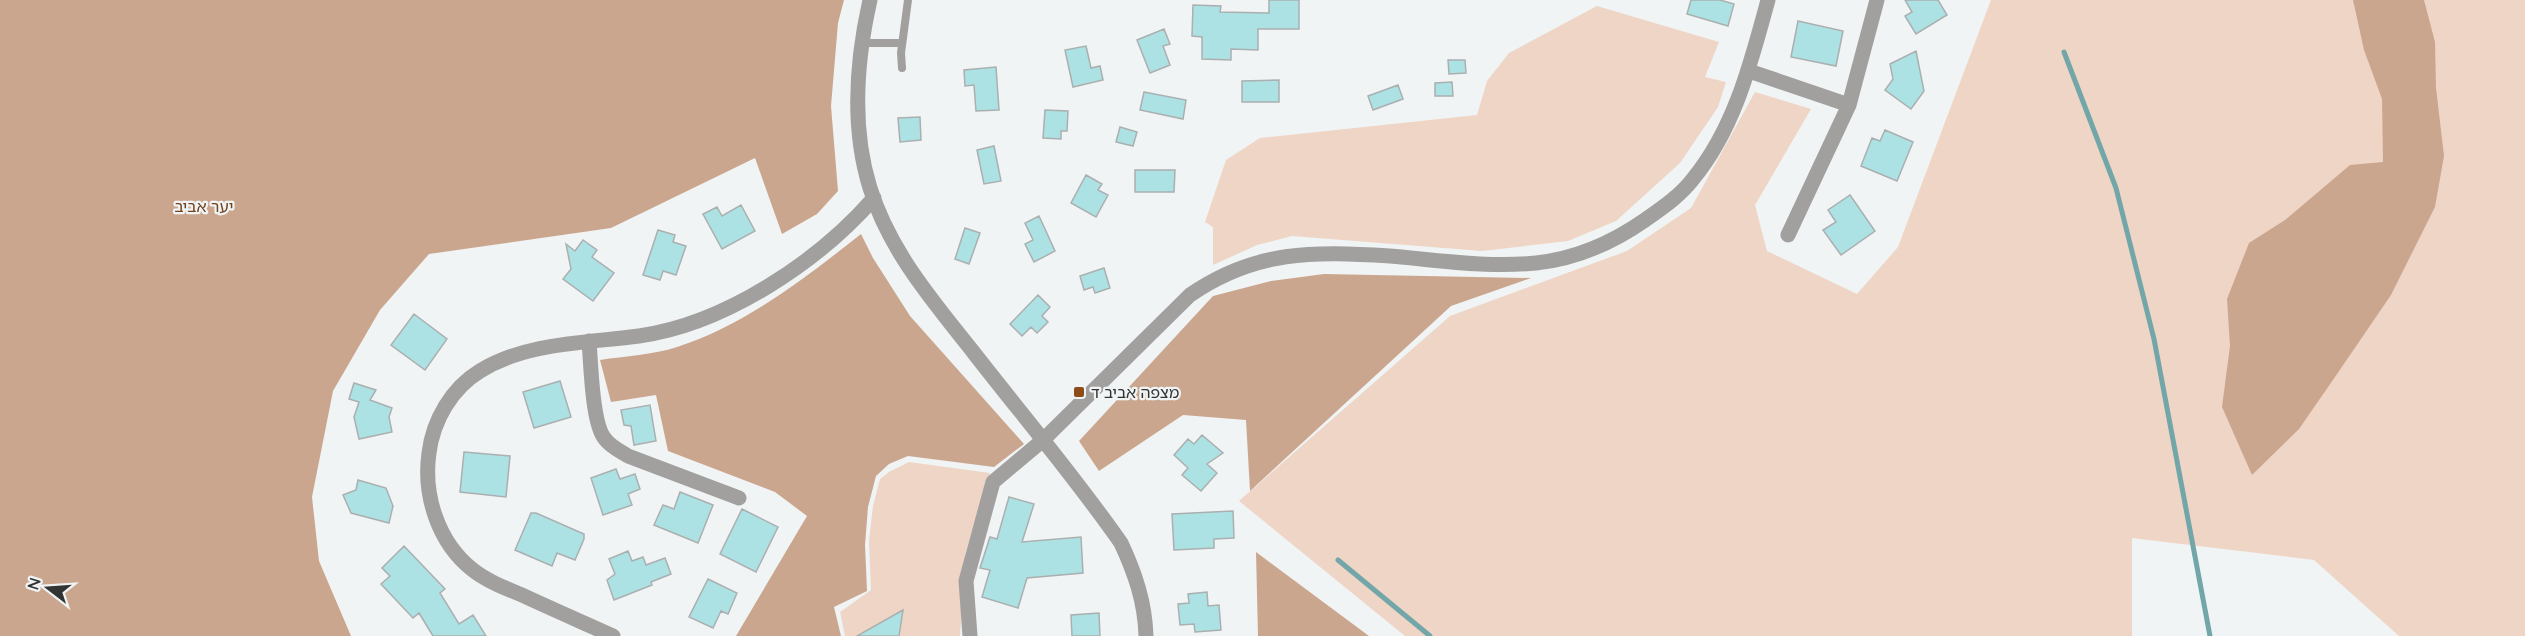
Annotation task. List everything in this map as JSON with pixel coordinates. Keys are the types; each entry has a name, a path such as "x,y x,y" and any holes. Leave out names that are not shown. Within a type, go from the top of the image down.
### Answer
{"street":[{"path":"870,0 861,44 857,115 861,153 874,198 894,245 910,272 1121,543 1134,571 1142,598 1146,636"},
{"path":"970,636 966,580 993,482 1043,440 1190,295 1214,279 1236,269 1279,257 1314,253 1488,264 1537,263 1589,250 1617,238 1654,214 1693,180 1721,137 1749,71 1768,0"},
{"path":"1788,235 1849,105 1877,0"},
{"path":"1749,71 1849,105"},
{"path":"613,636 494,582 474,571 458,557 443,533 430,502 426,471 430,445 439,419 451,397 465,382 482,370 503,361 560,345 667,330 728,308 785,274 819,249 852,223 874,198"},
{"path":"589,342 596,415 599,430 605,439 615,449 628,456 739,498"}],"lane":[{"path":"902,68 902,43 908,0"},
{"path":"861,44 902,43"}],"shaded area":[{"path":"1991,0 2525,0 2525,636 2399,636 2314,560 2132,538 2132,636 1405,636 1239,501 1450,316 1627,251 1691,208 1755,92 1811,109 1755,205 1767,251 1857,294 1898,247"},
{"path":"1597,6 1719,42 1705,77 1726,82 1718,107 1680,163 1616,221 1568,241 1482,251 1292,236 1257,245 1213,265 1213,227 1205,222 1226,160 1260,138 1477,115 1487,81 1509,53"},
{"path":"909,462 990,473 966,551 960,636 845,636 840,612 871,590 869,541 873,506 880,479"}],"green space":[{"name":"יער אביב","path":"0,0 844,0 838,23 831,106 838,191 817,214 782,234 755,158 611,228 429,254 380,310 333,391 312,497 319,561 351,636 0,636"},
{"path":"2353,0 2424,0 2435,42 2436,88 2444,156 2435,207 2391,295 2299,429 2252,475 2222,407 2230,346 2227,299 2249,243 2285,220 2350,165 2383,162 2382,99 2364,50"},
{"path":"861,234 873,258 910,316 1024,444 994,467 908,456 889,464 876,476 868,507 865,545 867,591 834,607 841,636 736,636 807,516 775,492 668,451 656,395 611,402 600,360 668,350 727,326 774,299"},
{"path":"1324,274 1531,278 1451,306 1250,491 1246,420 1183,415 1099,471 1079,441 1213,296 1271,281"},
{"path":"1256,552 1369,636 1258,636"}],"building":[{"path":"1269,0 1299,0 1299,29 1258,29 1258,50 1231,49 1231,60 1202,59 1202,37 1192,36 1193,5 1221,6 1220,12 1269,13"},
{"path":"1691,0 1720,0 1734,4 1728,26 1687,14"},
{"path":"1905,0 1938,0 1947,15 1916,34 1905,16 1912,12"},
{"path":"1798,21 1843,31 1836,66 1791,57"},
{"path":"1164,29 1170,44 1163,46 1170,65 1150,73 1137,40"},
{"path":"1086,46 1091,68 1100,66 1103,80 1073,87 1065,50"},
{"path":"1916,51 1924,91 1911,109 1885,90 1893,79 1890,64"},
{"path":"1448,60 1465,60 1466,73 1449,74"},
{"path":"996,67 999,110 976,111 974,85 965,86 964,70"},
{"path":"1279,80 1279,102 1242,102 1242,81"},
{"path":"1452,82 1453,96 1435,96 1435,83"},
{"path":"1398,85 1403,99 1373,110 1368,96"},
{"path":"1144,92 1186,100 1183,119 1140,110"},
{"path":"1045,110 1068,111 1067,131 1061,131 1061,139 1043,138"},
{"path":"920,117 921,140 900,142 898,118"},
{"path":"1120,127 1137,132 1133,146 1116,142"},
{"path":"1885,130 1913,142 1897,181 1861,166 1872,138 1880,141"},
{"path":"994,146 1001,181 984,184 977,150"},
{"path":"1135,170 1175,170 1174,192 1135,192"},
{"path":"1086,175 1102,184 1098,190 1108,195 1096,217 1071,203"},
{"path":"1850,195 1875,231 1841,255 1823,230 1836,222 1828,210"},
{"path":"741,205 755,231 722,249 703,214 717,207 722,216"},
{"path":"1039,216 1055,251 1034,262 1025,244 1033,240 1025,223"},
{"path":"965,228 980,233 969,264 955,259"},
{"path":"658,230 675,235 673,242 686,246 676,275 663,271 660,280 643,275"},
{"path":"583,240 597,250 592,257 614,273 593,301 563,279 571,269 566,244 575,251"},
{"path":"1104,268 1110,288 1095,293 1093,287 1084,290 1080,276"},
{"path":"1038,295 1050,307 1042,316 1048,322 1037,333 1031,327 1022,336 1010,324"},
{"path":"414,314 447,339 425,370 391,345"},
{"path":"560,381 571,417 534,428 523,392"},
{"path":"354,383 376,390 370,400 392,408 389,417 392,432 359,439 354,417 359,402 349,399"},
{"path":"650,405 656,441 634,445 631,426 624,425 621,410"},
{"path":"1202,435 1223,453 1207,464 1217,473 1201,491 1182,475 1188,468 1174,455 1188,439 1194,444"},
{"path":"464,452 510,456 506,497 460,492"},
{"path":"616,469 620,479 635,474 640,489 628,494 632,505 603,515 591,478"},
{"path":"358,480 386,488 393,506 389,523 351,513 343,495 356,490"},
{"path":"680,492 713,505 698,543 654,525 663,505 674,509"},
{"path":"1009,497 1034,504 1022,542 1081,537 1083,573 1027,578 1018,608 982,597 990,570 980,568 990,537 997,539"},
{"path":"742,509 778,527 756,572 720,554"},
{"path":"1233,511 1234,538 1214,539 1214,548 1174,550 1172,514"},
{"path":"531,513 536,513 584,534 575,560 557,553 552,566 515,550"},
{"path":"404,546 445,589 440,593 459,624 473,615 486,636 433,636 419,613 413,618 381,584 390,576 382,568"},
{"path":"628,551 632,561 643,557 646,565 665,558 671,574 651,582 652,585 614,600 607,580 615,574 609,559"},
{"path":"708,579 737,593 728,614 721,611 713,628 689,617"},
{"path":"1207,592 1208,606 1219,605 1221,630 1195,632 1194,624 1180,625 1178,604 1189,603 1188,594"},
{"path":"903,610 899,636 857,636"},
{"path":"1099,613 1100,636 1072,636 1071,615"}],"waterway":[{"path":"2064,52 2116,188 2154,339 2210,636"},
{"path":"1338,560 1430,636"}],"place":[{"name":"מצפה אביב ד","path":"1079,392"}]}
